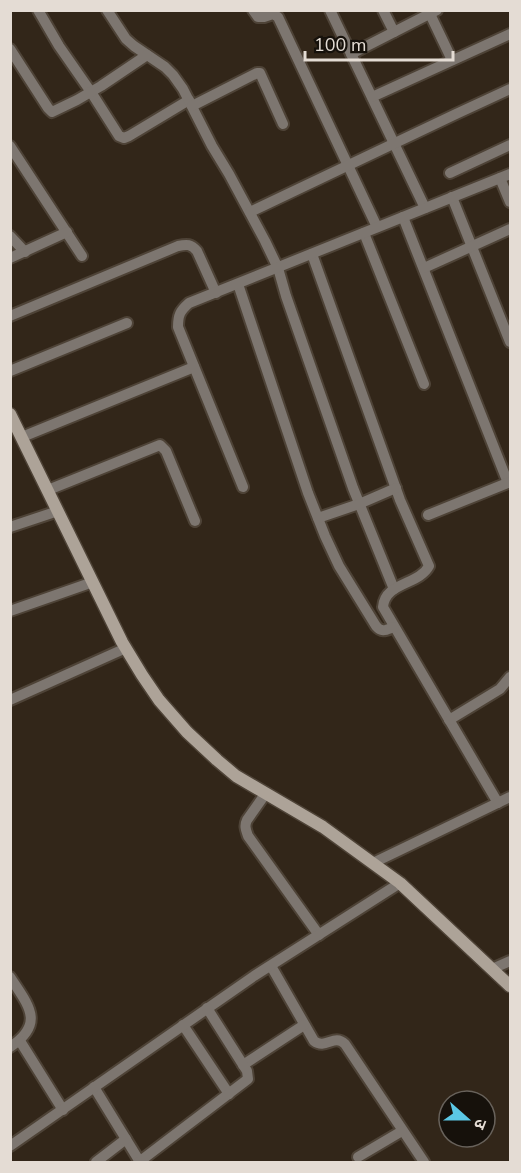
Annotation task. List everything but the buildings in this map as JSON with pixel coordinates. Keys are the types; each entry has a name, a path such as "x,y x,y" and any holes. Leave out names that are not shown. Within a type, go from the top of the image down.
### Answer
{"street":[{"path":"38,10 59,46 119,136 124,138 129,136 190,103 257,73 260,73 283,124"},
{"path":"107,10 126,39 173,75 250,212 278,268 359,504 394,589"},
{"path":"253,10 261,17 273,14 278,17 377,227"},
{"path":"330,10 425,208"},
{"path":"383,10 394,32"},
{"path":"351,54 433,12 452,60"},
{"path":"372,97 510,34"},
{"path":"10,50 52,112 118,76 147,55"},
{"path":"250,212 510,89"},
{"path":"450,173 510,145"},
{"path":"10,146 82,256"},
{"path":"243,487 178,327 178,317 182,310 189,303 505,176 510,202"},
{"path":"452,197 510,342"},
{"path":"403,217 509,483 428,515"},
{"path":"424,268 510,229"},
{"path":"10,258 67,232"},
{"path":"364,233 424,384"},
{"path":"10,236 25,252"},
{"path":"10,316 187,244 193,246 197,251 216,293"},
{"path":"312,254 396,488 429,566 424,573 394,589 386,596 382,607 498,803"},
{"path":"238,284 318,518 339,566 379,630 394,627"},
{"path":"10,371 127,323"},
{"path":"17,433 194,367"},
{"path":"10,414 17,433 48,490 126,648 159,700 187,732 236,776 323,827 373,863 400,884 510,986"},
{"path":"48,490 160,445 166,451 195,521"},
{"path":"318,518 396,488"},
{"path":"10,527 58,511"},
{"path":"10,611 93,582"},
{"path":"10,700 126,648"},
{"path":"449,720 500,689 510,677"},
{"path":"266,793 247,820 246,829 319,935"},
{"path":"373,863 510,797"},
{"path":"12,1143 63,1110 207,1008 400,884"},
{"path":"492,969 510,961"},
{"path":"271,966 314,1041 319,1044 338,1040 345,1044 424,1162"},
{"path":"10,977 31,1009 30,1025 15,1044 63,1110"},
{"path":"94,1087 140,1162 248,1079 247,1071 207,1008"},
{"path":"183,1025 229,1094"},
{"path":"243,1065 304,1025"},
{"path":"358,1157 402,1131"},
{"path":"96,1162 126,1139"}]}
